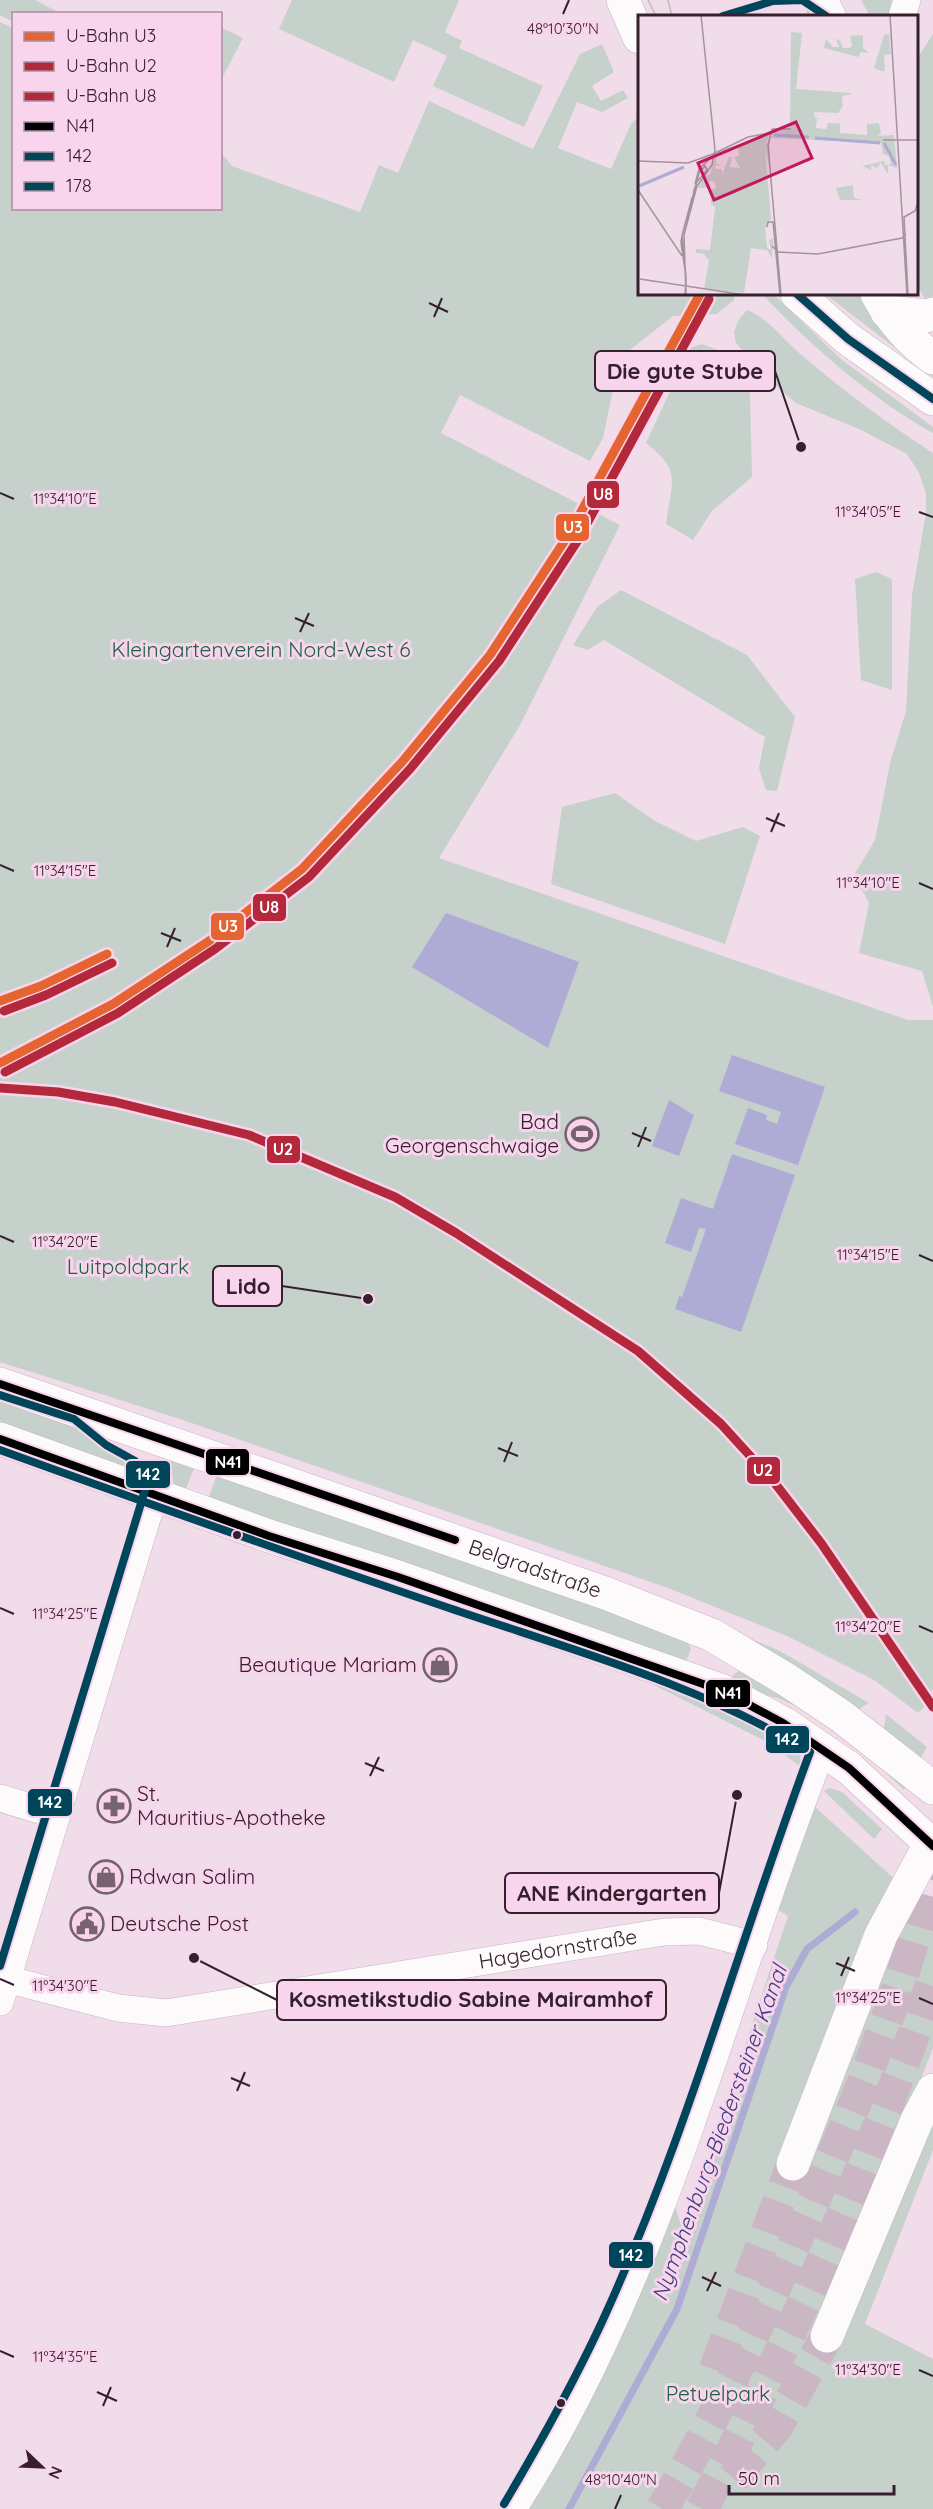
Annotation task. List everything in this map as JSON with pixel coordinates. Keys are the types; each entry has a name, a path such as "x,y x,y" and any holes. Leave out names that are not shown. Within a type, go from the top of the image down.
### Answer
{"main road":[{"path":"623,0 638,35"},
{"path":"821,0 829,15"},
{"path":"799,296 848,339 933,399"},
{"path":"882,303 926,316 933,314"},
{"path":"882,303 916,346 933,358"},
{"name":"Belgradstraße","path":"0,1384 571,1581 712,1635 842,1716 933,1788"},
{"path":"0,1439 154,1495 723,1691 823,1748 857,1775 932,1843 881,1935 793,2164"},
{"path":"680,1675 693,1665 700,1646 690,1627"},
{"path":"723,1691 721,1676 730,1659 744,1654"},
{"path":"827,2336 917,2120 933,2090"}],"street":[{"path":"902,15 906,0"},
{"path":"3,1991 154,1495"},
{"path":"513,2509 541,2466 588,2379 626,2295 696,2118 823,1748"},
{"path":"0,1798 56,1815"},
{"name":"Hagedornstraße","path":"3,1991 166,2013 664,1932 699,1931 754,1945"}],"green space":[{"path":"0,0 35,0 58,12 12,12 12,21 0,15"},
{"path":"292,0 459,0 445,32 462,41 459,48 543,86 524,127 433,86 447,56 413,40 394,82 279,29"},
{"path":"861,0 892,0 889,15 869,15"},
{"path":"0,22 12,28 12,210 222,210 222,154 232,166 360,212 379,165 398,173 429,101 533,149 580,54 602,44 614,72 592,86 601,101 623,90 628,98 602,112 577,102 558,148 611,169 631,124 637,118 638,296 734,296 734,300 717,314 673,316 626,353 612,394 603,438 590,461 460,395 441,433 620,525 520,725 439,858 908,1020 933,1020 933,1687 930,1701 918,1713 874,1680 787,1636 668,1588 180,1419 0,1362"},
{"path":"222,28 243,38 222,78"},
{"path":"933,34 933,306 930,307 918,288 918,57"},
{"path":"764,296 775,296 842,360 933,427 933,433 864,387 801,333"},
{"path":"828,296 864,296 933,373 933,377"},
{"path":"747,310 763,319 819,370 851,395 933,453 933,1007 922,971 859,953 869,903 854,875 875,840 890,763 906,711 912,595 926,513 926,493 919,473 907,454 861,430 796,403 766,377 736,343 734,332 738,321"},
{"path":"702,344 718,350 750,392 752,477 712,511 693,540 666,524 672,478 665,462 646,443 690,348"},
{"path":"876,572 892,579 892,690 861,680 855,579"},
{"path":"621,590 747,655 795,717 777,791 766,790 759,768 765,737 604,640 588,650 573,645 597,607"},
{"path":"615,793 655,821 696,841 743,827 760,836 725,944 551,884 562,807"},
{"path":"0,1396 82,1425 101,1444 136,1466 150,1479 0,1430"},
{"path":"158,1448 197,1461 185,1491 174,1487 171,1463"},
{"path":"218,1472 686,1639 691,1649 687,1659 677,1664 208,1499"},
{"path":"719,1625 780,1651 869,1703 856,1711"},
{"path":"742,1669 813,1715 780,1699 739,1690 732,1680 733,1675"},
{"path":"638,1677 684,1689 748,1722 800,1756 801,1767 767,1742"},
{"path":"886,1714 927,1747 919,1761 883,1733"},
{"path":"818,1719 910,1779 904,1790 876,1764"},
{"path":"829,1788 842,1792 882,1829 874,1839 824,1791"},
{"name":"Petuelpark","path":"814,1806 933,1914 933,2048 913,2099 933,2123 933,2150 865,2324 933,2359 933,2509 524,2509 674,2203 683,2231 788,1916 778,1910"}],"water":[{"path":"446,913 579,962 548,1048 412,967"},
{"path":"732,1055 825,1087 798,1165 735,1144 748,1108 767,1115 766,1120 777,1124 781,1112 719,1091"},
{"path":"669,1100 694,1115 679,1156 652,1146"},
{"path":"732,1154 795,1175 741,1332 675,1309 679,1296 682,1297 706,1229 699,1228 691,1252 665,1243 681,1198 713,1209"}],"waterway":[{"name":"Nymphenburg-Biedersteiner Kanal","path":"569,2509 677,2309 786,1987 807,1949 855,1912"}],"tunnel":[{"path":"662,2509 699,2445 732,2379 834,2153 889,2014 933,1870"},
{"path":"702,2509 767,2380 828,2249 883,2116 933,1980"},
{"path":"715,2370 793,2164"},
{"path":"733,2478 777,2426 827,2336"}],"tram line":[{"path":"648,0 656,15"},
{"path":"668,0 672,15"},
{"path":"802,0 810,15"}],"metro line":[{"name":"U3","path":"0,1063 113,1004 209,941 302,869 402,762 490,655 569,534 699,296"},
{"name":"U8","path":"5,1072 118,1013 215,949 309,877 410,769 499,661 578,540 709,299"},
{"name":"U3","path":"0,1001 41,986 107,954"},
{"name":"U8","path":"4,1011 46,995 112,963"},
{"name":"U2","path":"0,1088 58,1092 115,1102 249,1135 395,1197 456,1233 638,1351 721,1424 774,1482 821,1543 933,1707"}],"transit line":[{"name":"178","path":"726,15 773,1 802,0 824,15"},
{"name":"178","path":"799,296 848,339 933,399"},
{"name":"N41","path":"0,1384 455,1540"},
{"name":"142","path":"0,1395 74,1419 106,1445 135,1461 146,1470 149,1477 0,1966"},
{"name":"N41","path":"0,1439 269,1536 398,1577 723,1691 783,1723 849,1768 933,1846"},
{"name":"142","path":"0,1450 449,1608 634,1670 724,1707 810,1752 660,2184 601,2324 579,2370 504,2504"}],"place":[{"name":"Die gute Stube","path":"801,447"},
{"name":"Bad Georgenschwaige","path":"582,1134"},
{"name":"Lido","path":"368,1299"},
{"name":"Beautique Mariam","path":"440,1665"},
{"name":"ANE Kindergarten","path":"737,1795"},
{"name":"St. Mauritius-Apotheke","path":"114,1806"},
{"name":"Rdwan Salim","path":"106,1877"},
{"name":"Deutsche Post","path":"87,1924"},
{"name":"Kosmetikstudio Sabine Mairamhof","path":"194,1958"}],"park label":[{"name":"Kleingartenverein Nord-West 6","path":"261,650"},
{"name":"Luitpoldpark","path":"128,1267"}]}
